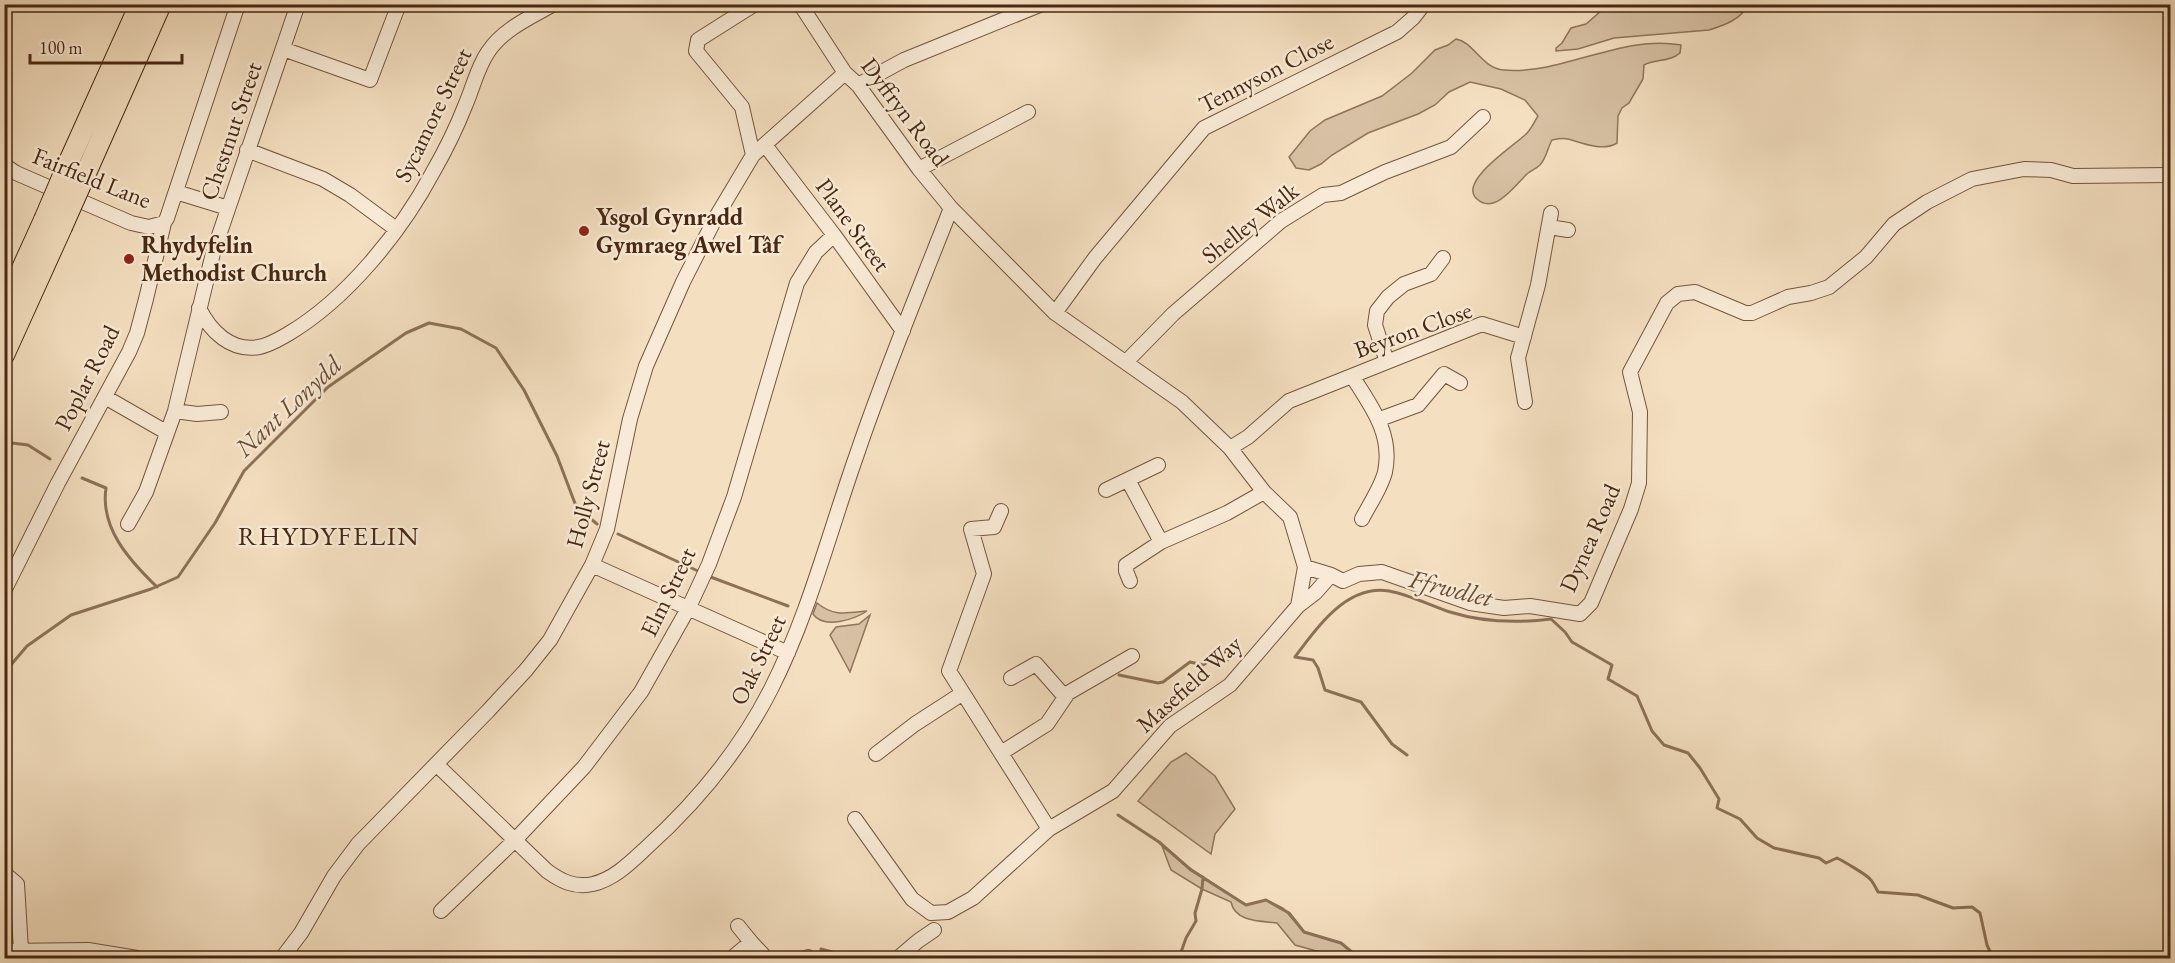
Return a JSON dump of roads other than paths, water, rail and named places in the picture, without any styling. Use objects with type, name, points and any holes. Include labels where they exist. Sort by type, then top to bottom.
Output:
[{"type":"highway","points":[[4,355],[53,223],[76,170],[140,4]]},
{"type":"highway","points":[[76,170],[161,4]]},
{"type":"highway","points":[[4,308],[53,223]]},
{"type":"street","name":"Poplar Road","points":[[4,591],[137,333],[164,223],[238,4]]},
{"type":"street","name":"Chestnut Street","points":[[128,524],[146,492],[175,411],[213,253],[298,4]]},
{"type":"street","points":[[283,49],[370,80],[399,4]]},
{"type":"street","name":"Sycamore Street","points":[[200,308],[213,331],[235,345],[247,348],[268,345],[305,323],[322,309],[359,274],[396,229],[422,191],[448,144],[487,53],[506,32],[532,10],[554,4]]},
{"type":"street","points":[[753,155],[742,107],[696,51],[698,40],[755,4]]},
{"type":"street","name":"Dyffryn Road","points":[[800,4],[845,73],[858,85],[951,208],[1055,313]]},
{"type":"street","points":[[858,85],[904,60],[1042,4]]},
{"type":"street","name":"Tennyson Close","points":[[1055,313],[1095,258],[1204,128],[1396,32],[1413,18],[1424,4]]},
{"type":"street","name":"Holly Street","points":[[282,958],[301,933],[334,876],[358,844],[526,670],[550,640],[592,565],[607,529],[630,419],[646,366],[683,282],[716,217],[753,155],[845,73]]},
{"type":"street","points":[[920,169],[1028,112]]},
{"type":"street","name":"Shelley Walk","points":[[1126,362],[1173,314],[1281,221],[1323,195],[1341,193],[1385,172],[1451,147],[1483,117]]},
{"type":"street","name":"Plane Street","points":[[765,145],[834,235],[903,332]]},
{"type":"street","points":[[247,150],[323,179],[350,195],[396,229]]},
{"type":"street","name":"Fairfield Lane","points":[[4,165],[16,173],[131,223],[149,227],[164,223]]},
{"type":"street","name":"Dynea Road","points":[[1305,567],[1343,581],[1359,574],[1382,572],[1470,603],[1504,608],[1530,606],[1580,614],[1591,603],[1639,483],[1640,412],[1630,372],[1667,303],[1678,294],[1695,292],[1745,313],[1752,313],[1788,297],[1829,287],[1866,257],[1894,224],[1927,202],[1972,179],[2024,169],[2051,170],[2073,176],[2170,176]]},
{"type":"street","points":[[176,192],[228,208]]},
{"type":"street","name":"Oak Street","points":[[436,764],[547,871],[561,881],[575,886],[593,884],[611,877],[674,823],[751,725],[788,653],[813,592],[832,526],[867,423],[951,208]]},
{"type":"street","points":[[1524,402],[1518,358],[1551,213]]},
{"type":"street","points":[[1549,227],[1568,231]]},
{"type":"street","name":"Elm Street","points":[[441,911],[515,840],[584,767],[642,692],[689,607],[709,564],[734,497],[797,283],[816,252],[834,235]]},
{"type":"street","points":[[1387,362],[1375,325],[1377,311],[1388,297],[1404,284],[1431,274],[1443,258]]},
{"type":"street","points":[[1055,313],[1182,402],[1230,448],[1264,492],[1290,517],[1305,567],[1298,606]]},
{"type":"street","name":"Beyron Close","points":[[1230,448],[1248,437],[1289,401],[1482,324],[1524,337]]},
{"type":"street","points":[[1380,419],[1418,405],[1443,374],[1460,383]]},
{"type":"street","points":[[1352,376],[1380,419],[1386,446],[1384,472],[1369,515]]},
{"type":"street","points":[[105,397],[166,432]]},
{"type":"street","points":[[175,411],[196,414],[220,412]]},
{"type":"street","points":[[1106,490],[1158,465]]},
{"type":"street","points":[[1128,480],[1161,542]]},
{"type":"street","points":[[1130,581],[1125,571],[1126,565],[1161,542],[1227,513],[1264,492]]},
{"type":"street","points":[[1001,511],[994,527],[971,529],[984,574],[949,671],[1049,829]]},
{"type":"street","points":[[592,565],[788,653]]},
{"type":"street","name":"Masefield Way","points":[[855,819],[912,900],[931,913],[948,912],[973,898],[1049,829],[1113,791],[1170,726],[1230,685],[1298,606],[1315,593],[1331,575]]},
{"type":"street","points":[[1001,753],[1047,724],[1068,693],[1132,656]]},
{"type":"street","points":[[1011,678],[1036,664],[1065,698]]},
{"type":"street","points":[[876,754],[915,724],[963,693]]},
{"type":"street","points":[[4,873],[17,884],[21,950]]},
{"type":"street","points":[[738,926],[766,958]]},
{"type":"street","points":[[898,958],[934,930]]},
{"type":"street","points":[[732,958],[751,942]]},
{"type":"street","points":[[4,951],[21,950],[137,958]]},
{"type":"waterway","name":"Nant Lonydd","points":[[4,673],[27,646],[71,615],[151,589],[178,577],[215,523],[244,471],[328,387],[406,333],[429,323],[461,329],[496,348],[524,390],[557,456],[576,506],[597,524]]},
{"type":"waterway","points":[[4,442],[28,445],[50,459]]},
{"type":"waterway","points":[[82,478],[106,488],[105,503],[112,530],[136,566],[157,587]]},
{"type":"waterway","name":"Nant Lonydd","points":[[618,534],[700,572]]},
{"type":"waterway","name":"Nant Lonydd","points":[[708,576],[788,606]]},
{"type":"waterway","name":"Ffrwdlet","points":[[1407,755],[1392,744],[1361,702],[1325,690],[1313,660],[1295,657],[1334,610],[1360,594],[1389,591],[1475,618],[1513,621],[1551,619],[1572,642],[1612,665],[1608,679],[1637,696],[1652,731],[1664,745],[1688,753],[1719,799],[1717,808],[1740,819],[1757,838],[1774,848],[1819,858],[1826,863],[1837,858],[1868,877],[1878,892],[1918,895],[1953,908],[1972,907],[1980,913],[1987,945],[1993,958]]},
{"type":"waterway","name":"Ffrwdlet","points":[[1119,675],[1158,683],[1163,682],[1190,662],[1203,665],[1212,659],[1228,660]]},
{"type":"waterway","points":[[1118,815],[1159,842],[1191,870],[1246,905],[1266,900],[1289,913],[1304,932],[1341,943],[1359,958]]},
{"type":"waterway","points":[[1179,958],[1186,938],[1196,921],[1195,913],[1203,877]]},
{"type":"waterway","points":[[821,949],[854,958]]},
{"type":"waterway","points":[[1375,958],[1383,958]]},
{"type":"place","name":"Ysgol Gynradd Gymraeg Awel Tâf","points":[[584,231]]},
{"type":"place","name":"Rhydyfelin Methodist Church","points":[[129,259]]},
{"type":"district","name":"RHYDYFELIN","points":[[329,536]]}]
